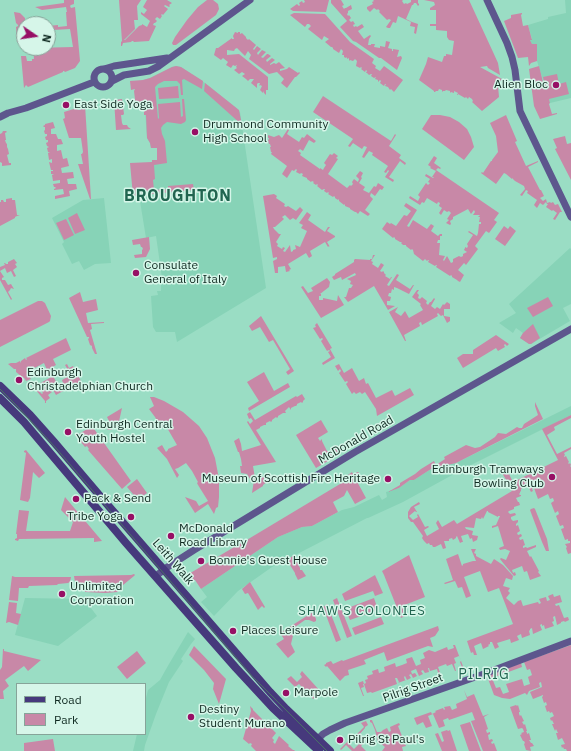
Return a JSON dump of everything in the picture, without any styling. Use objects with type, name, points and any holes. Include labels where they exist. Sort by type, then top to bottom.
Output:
[{"type":"main road","name":"Leith Walk","points":[[0,386],[30,415],[54,442],[316,745]]},
{"type":"main road","name":"Leith Walk","points":[[0,398],[24,422],[121,538],[244,677],[273,708],[316,745],[330,751]]},
{"type":"street","points":[[169,58],[100,69],[93,76],[94,82],[98,87],[104,88],[112,81],[124,75],[149,71],[159,66],[250,0]]},
{"type":"street","points":[[487,0],[512,57],[520,111],[571,217]]},
{"type":"street","points":[[104,69],[111,74],[112,81]]},
{"type":"street","points":[[0,117],[94,82]]},
{"type":"street","name":"McDonald Road","points":[[156,576],[216,536],[361,449],[571,329]]},
{"type":"street","name":"Pilrig Street","points":[[316,745],[323,734],[345,723],[571,641]]},
{"type":"shaded area","points":[[565,0],[571,0],[571,98],[550,103],[537,61],[537,44],[532,44],[530,40],[532,39],[528,25],[548,19],[548,17],[566,13]]},
{"type":"shaded area","points":[[176,66],[181,67],[205,83],[240,112],[266,288],[177,342],[175,332],[156,332],[153,327],[151,296],[158,295],[157,291],[161,291],[161,284],[163,282],[156,236],[146,238],[139,195],[149,194],[152,160],[157,160],[157,148],[151,148],[147,138],[143,80]]},
{"type":"shaded area","points":[[104,198],[111,263],[95,264],[84,270],[79,261],[72,264],[62,244],[64,242],[52,218],[83,200]]},
{"type":"shaded area","points":[[570,248],[571,304],[563,308],[570,321],[529,344],[520,338],[523,333],[516,328],[513,333],[499,323],[516,313],[509,304]]},
{"type":"shaded area","points":[[571,406],[571,415],[465,468],[403,502],[367,518],[272,567],[238,591],[214,616],[201,602],[207,597],[201,589],[278,537],[302,527],[312,526],[342,510],[354,507],[379,495],[382,500],[387,497],[386,492],[399,488],[410,480],[414,480],[431,469],[456,463]]},
{"type":"shaded area","points":[[25,598],[84,599],[97,616],[58,646],[15,635]]},
{"type":"shaded area","points":[[188,632],[195,639],[181,659],[183,661],[169,682],[156,714],[144,751],[133,751],[137,735],[146,735],[146,698],[148,690],[160,680]]},
{"type":"green space","points":[[64,0],[74,0],[74,4],[70,6],[71,8],[75,7],[80,61],[75,68],[65,72],[63,71],[28,87],[26,85],[24,88],[21,56],[26,56],[27,61],[32,61],[32,59],[34,59],[34,56],[56,56],[56,47],[73,47],[70,29],[56,30],[56,25],[58,25],[58,27],[67,26],[66,7],[42,10],[35,7],[64,3]]},
{"type":"green space","points":[[119,0],[141,0],[137,6],[138,20],[134,20],[135,29],[124,40],[142,24],[147,27],[150,21],[141,14],[141,12],[144,14],[147,10],[143,7],[147,0],[167,0],[172,3],[169,7],[164,6],[168,9],[163,15],[161,15],[162,16],[160,19],[157,17],[155,19],[157,21],[153,25],[156,26],[149,41],[132,41],[123,43],[121,46],[122,41]]},
{"type":"green space","points":[[207,0],[213,0],[218,4],[219,9],[216,15],[176,45],[173,45],[172,43],[175,37],[187,20],[198,7]]},
{"type":"green space","points":[[304,0],[329,0],[326,12],[293,11],[290,9],[297,4],[299,6],[299,3],[302,1],[303,3],[305,2]]},
{"type":"green space","points":[[331,0],[341,0],[344,5],[342,6],[344,9],[351,5],[352,9],[348,11],[347,14],[351,18],[349,20],[351,22],[353,21],[355,24],[353,25],[354,27],[362,24],[364,27],[358,31],[364,39],[370,35],[371,36],[368,45],[375,44],[374,47],[385,47],[386,41],[390,42],[388,48],[392,49],[392,51],[393,49],[399,50],[397,57],[401,56],[402,58],[397,70],[381,58],[353,41],[340,27],[347,21],[331,3]]},
{"type":"green space","points":[[373,0],[403,0],[402,1],[404,4],[407,4],[411,2],[411,0],[418,0],[419,5],[418,6],[414,3],[412,5],[406,19],[418,24],[416,34],[414,33],[415,27],[410,26],[411,22],[398,16],[396,23],[393,22],[390,28],[386,27],[391,20],[387,20],[378,9],[377,10],[374,8],[370,12],[367,9],[367,7],[373,4]]},
{"type":"green space","points":[[424,0],[469,0],[498,63],[500,75],[487,66],[480,67],[502,79],[497,85],[499,97],[482,111],[472,102],[472,99],[469,97],[468,99],[458,94],[457,95],[458,93],[454,91],[454,93],[450,93],[450,91],[446,90],[442,92],[442,90],[439,89],[438,91],[434,92],[419,80],[428,57],[442,62],[446,54],[452,55],[454,41],[449,40],[447,37],[447,31],[436,30],[436,26],[430,26],[430,24],[436,24],[436,10],[430,10],[430,8],[435,5],[434,2]]},
{"type":"green space","points":[[14,12],[20,13],[23,16],[16,16],[16,23]]},
{"type":"green space","points":[[294,13],[325,14],[350,42],[374,59],[372,63],[376,66],[375,68],[380,71],[384,66],[403,80],[394,92],[391,89],[390,90],[385,86],[386,84],[384,86],[380,83],[380,80],[378,82],[378,80],[375,79],[376,77],[374,78],[371,76],[372,74],[369,75],[366,73],[366,70],[365,72],[361,69],[361,67],[356,66],[357,61],[355,59],[353,61],[349,61],[349,58],[347,59],[347,57],[346,58],[342,55],[343,51],[341,49],[339,53],[333,49],[325,42],[329,39],[324,36],[322,40],[308,29],[311,26],[309,24],[305,27],[290,15]]},
{"type":"green space","points":[[522,13],[523,26],[528,25],[532,40],[530,40],[532,44],[537,44],[537,61],[531,63],[529,66],[528,57],[518,58],[504,21],[511,18],[511,15]]},
{"type":"green space","points":[[235,32],[240,32],[240,34],[242,33],[248,40],[249,39],[256,45],[253,49],[254,50],[257,46],[261,49],[257,53],[258,55],[262,50],[266,52],[261,57],[263,58],[267,54],[271,56],[266,60],[267,62],[272,58],[275,60],[270,65],[279,62],[285,68],[280,69],[280,71],[289,67],[300,73],[287,88],[281,83],[284,79],[277,72],[269,74],[249,59],[251,55],[248,51],[245,56],[237,48],[234,51],[227,50],[227,55],[239,54],[268,77],[268,90],[266,90],[266,95],[264,91],[263,93],[260,90],[262,86],[259,86],[260,83],[257,84],[257,88],[251,83],[254,79],[250,79],[248,81],[242,76],[245,74],[242,72],[239,74],[234,70],[237,68],[237,65],[233,65],[231,68],[226,65],[228,62],[223,58],[221,60],[214,55],[216,48],[232,38],[234,39],[233,36]]},
{"type":"green space","points":[[176,66],[181,67],[203,81],[202,89],[184,79],[182,80],[183,95],[181,95],[180,84],[177,81],[164,81],[155,87],[158,119],[158,104],[180,102],[181,117],[183,116],[182,99],[184,99],[186,120],[181,124],[167,122],[161,128],[165,141],[167,163],[154,165],[154,190],[168,189],[168,186],[193,184],[194,190],[133,196],[130,163],[152,162],[152,160],[157,160],[157,148],[151,148],[147,138],[146,115],[144,115],[144,108],[136,108],[135,89],[131,90],[130,81],[150,78]]},
{"type":"green space","points":[[539,66],[543,82],[543,77],[557,74],[559,84],[566,82],[569,94],[549,99],[552,114],[557,114],[540,119],[534,106],[529,69]]},
{"type":"green space","points":[[205,83],[239,110],[242,125],[204,91]]},
{"type":"green space","points":[[178,86],[179,98],[159,99],[158,88]]},
{"type":"green space","points":[[323,96],[391,141],[395,134],[396,135],[389,146],[401,155],[399,158],[406,163],[405,165],[400,161],[389,177],[394,180],[393,182],[385,177],[389,171],[388,170],[386,173],[384,172],[388,166],[372,155],[373,153],[369,151],[364,158],[362,157],[367,147],[364,146],[362,149],[353,143],[350,147],[348,146],[353,139],[313,112]]},
{"type":"green space","points":[[122,99],[124,114],[121,115],[122,123],[131,129],[116,130],[114,100]]},
{"type":"green space","points":[[83,105],[85,105],[91,199],[78,164],[83,164],[81,154],[83,152],[81,138],[69,138],[63,119],[65,118],[64,112],[77,108],[78,110],[83,109]]},
{"type":"green space","points":[[431,115],[450,117],[467,129],[474,147],[464,160],[422,129]]},
{"type":"green space","points":[[506,115],[517,141],[515,142],[526,166],[538,161],[528,167],[544,196],[540,198],[543,201],[546,199],[547,203],[553,202],[555,205],[558,204],[562,212],[560,212],[555,220],[553,219],[557,213],[546,207],[548,204],[547,204],[546,202],[543,205],[540,203],[537,208],[534,205],[537,200],[527,193],[528,191],[526,190],[522,196],[520,195],[525,189],[524,186],[506,174],[504,173],[496,184],[481,173],[483,173],[498,152],[496,136],[490,123]]},
{"type":"green space","points":[[53,122],[55,128],[51,129],[51,134],[56,134],[58,139],[61,139],[63,144],[57,145],[57,151],[61,150],[63,159],[67,158],[69,166],[61,168],[62,173],[73,172],[74,178],[67,179],[68,184],[76,184],[77,189],[69,191],[70,196],[55,199],[55,196],[64,194],[63,189],[54,190],[56,188],[53,184],[60,183],[60,180],[53,181],[52,175],[54,174],[51,174],[51,171],[53,170],[51,170],[49,162],[52,163],[52,159],[49,160],[48,153],[50,152],[48,152],[47,148],[49,147],[46,143],[48,140],[46,140],[45,137],[47,134],[45,134],[45,127],[43,126]]},
{"type":"green space","points":[[288,129],[287,134],[299,142],[302,137],[304,138],[307,134],[316,141],[314,143],[309,140],[303,151],[300,149],[298,151],[301,153],[300,155],[320,169],[323,170],[326,165],[324,163],[330,154],[332,155],[334,153],[338,156],[336,158],[338,159],[328,174],[347,188],[353,184],[352,182],[354,179],[358,182],[359,179],[356,176],[360,171],[363,173],[359,183],[365,187],[363,190],[369,193],[378,183],[384,187],[382,190],[380,189],[375,196],[371,193],[370,196],[373,199],[365,210],[370,214],[368,216],[360,211],[358,214],[345,206],[345,204],[344,205],[334,196],[333,197],[328,194],[328,192],[327,193],[324,191],[325,189],[322,190],[317,186],[317,184],[316,185],[313,183],[314,182],[311,182],[302,176],[303,174],[296,172],[296,169],[294,171],[292,170],[287,178],[282,174],[287,166],[271,154],[272,152],[268,135],[274,137],[279,135],[282,138]]},
{"type":"green space","points":[[3,131],[7,132],[5,133],[5,140],[9,154],[7,155],[11,165],[2,166],[2,163],[0,162],[0,134]]},
{"type":"green space","points":[[565,136],[567,144],[571,143],[571,180],[555,149],[557,148],[553,139]]},
{"type":"green space","points":[[434,156],[437,158],[434,163],[441,168],[436,170],[499,213],[494,220],[497,222],[489,233],[486,231],[475,246],[478,249],[466,265],[464,263],[458,270],[464,275],[460,282],[436,267],[437,265],[435,266],[428,262],[429,260],[427,261],[425,259],[423,261],[414,254],[412,249],[411,250],[406,245],[403,245],[401,243],[402,242],[394,237],[393,238],[382,229],[387,222],[396,226],[404,215],[407,216],[411,211],[404,206],[406,203],[417,210],[407,226],[409,227],[413,220],[427,229],[431,224],[434,226],[431,231],[438,236],[442,234],[437,243],[440,243],[439,255],[445,256],[444,261],[447,256],[451,263],[453,262],[453,259],[463,256],[463,254],[467,252],[464,250],[465,247],[467,248],[467,244],[473,235],[468,232],[469,231],[477,236],[479,224],[481,224],[481,222],[479,222],[480,217],[478,217],[480,215],[473,215],[475,212],[474,210],[471,214],[468,209],[453,217],[450,221],[450,225],[446,223],[449,220],[447,219],[451,213],[444,210],[441,215],[439,213],[442,208],[439,206],[440,203],[438,202],[437,204],[427,198],[424,203],[422,202],[420,205],[409,198],[410,196],[418,201],[420,197],[418,195],[426,183],[428,185],[430,183],[428,182],[430,179],[425,176],[426,174],[433,178],[434,177],[432,177],[436,171],[428,165]]},
{"type":"green space","points":[[274,194],[277,196],[276,198],[285,204],[284,206],[288,206],[296,211],[300,207],[303,210],[296,220],[293,218],[290,220],[285,215],[282,217],[284,219],[273,227],[279,234],[281,234],[276,242],[278,244],[277,246],[282,249],[283,247],[285,248],[283,251],[285,252],[290,245],[291,252],[296,249],[295,245],[300,247],[307,231],[301,228],[303,225],[299,223],[307,212],[311,215],[308,220],[325,232],[328,227],[330,227],[327,231],[335,236],[327,242],[330,247],[328,247],[325,242],[310,251],[312,256],[309,258],[306,253],[288,264],[291,269],[289,270],[290,271],[286,272],[285,266],[278,267],[278,273],[275,273],[273,261],[277,259],[277,257],[273,258],[263,196]]},
{"type":"green space","points":[[12,198],[12,200],[15,200],[17,215],[20,216],[15,217],[0,226],[0,202],[3,200],[6,202],[6,199]]},
{"type":"green space","points":[[77,213],[85,230],[75,234],[68,218]]},
{"type":"green space","points":[[66,219],[74,235],[64,240],[56,223]]},
{"type":"green space","points":[[504,226],[508,229],[510,226],[516,231],[505,246],[495,239]]},
{"type":"green space","points":[[149,237],[150,249],[146,257],[135,258],[134,255],[142,254],[143,249],[140,244],[133,245],[132,240]]},
{"type":"green space","points":[[373,255],[375,255],[371,261],[373,262],[372,264],[378,268],[381,263],[384,265],[380,271],[383,271],[386,275],[385,276],[390,279],[392,277],[387,285],[389,286],[397,274],[399,275],[396,280],[410,289],[414,285],[409,294],[394,287],[394,290],[392,289],[391,293],[389,293],[388,296],[391,297],[390,301],[387,301],[387,305],[395,306],[388,310],[374,286],[348,302],[344,297],[346,297],[349,288],[353,285],[350,284],[351,281],[347,279],[356,275],[355,273],[342,280],[341,277],[334,280],[332,277],[354,262],[355,259],[370,260],[372,259]]},
{"type":"green space","points":[[14,259],[17,263],[15,264],[17,267],[13,270],[16,276],[14,277],[11,271],[7,273],[5,268],[0,271],[0,267],[5,265],[4,263],[8,264],[8,262]]},
{"type":"green space","points":[[0,271],[4,277],[2,280],[5,280],[8,285],[11,284],[14,289],[11,288],[8,292],[12,299],[11,300],[0,280]]},
{"type":"green space","points":[[327,278],[330,282],[329,287],[320,294],[321,296],[319,296],[319,300],[323,300],[323,298],[337,301],[338,295],[344,305],[321,318],[301,287],[303,286],[308,293],[313,291],[311,288]]},
{"type":"green space","points":[[417,290],[419,290],[417,293],[419,295],[418,298],[420,299],[422,297],[427,301],[426,303],[428,305],[434,298],[435,299],[431,306],[435,309],[437,307],[440,309],[443,304],[444,305],[447,302],[450,304],[450,309],[444,309],[444,316],[450,317],[450,321],[447,323],[443,315],[441,316],[438,313],[438,316],[422,325],[421,322],[419,323],[420,326],[404,335],[405,341],[389,312],[398,307],[395,312],[401,316],[405,311],[409,318],[423,310],[420,305],[421,304],[412,297]]},
{"type":"green space","points":[[80,292],[83,302],[96,299],[98,310],[86,313],[88,323],[104,322],[91,324],[92,329],[90,330],[97,354],[95,354],[92,346],[90,345],[88,339],[89,337],[87,337],[69,298]]},
{"type":"green space","points":[[548,297],[553,306],[533,317],[527,308]]},
{"type":"green space","points":[[38,301],[45,303],[51,316],[50,321],[0,347],[0,320]]},
{"type":"green space","points":[[261,316],[294,371],[288,375],[286,372],[290,369],[273,340],[269,342],[260,327],[252,331],[249,326]]},
{"type":"green space","points":[[317,323],[332,348],[330,349],[335,358],[323,365],[322,363],[331,357],[328,352],[330,351],[327,351],[321,341],[323,339],[320,339],[313,328],[316,327],[315,325]]},
{"type":"green space","points":[[533,324],[540,338],[529,344],[520,338],[523,333]]},
{"type":"green space","points":[[496,335],[509,344],[507,346],[505,344],[505,347],[498,351],[496,348],[463,368],[457,358],[463,354],[473,354],[473,350]]},
{"type":"green space","points":[[66,338],[71,350],[53,359],[56,365],[47,370],[44,363],[27,372],[31,379],[26,381],[16,372],[16,369],[8,364],[20,361],[21,363],[21,361],[25,358],[26,360],[26,358]]},
{"type":"green space","points":[[67,364],[69,368],[73,366],[81,381],[56,395],[52,388],[52,392],[48,395],[50,398],[45,403],[30,383],[42,394],[43,393],[37,385],[53,376],[58,385],[63,383],[62,380],[71,375],[65,365]]},
{"type":"green space","points":[[339,364],[344,373],[352,368],[359,381],[364,378],[366,384],[368,383],[376,398],[392,390],[395,396],[410,388],[414,395],[377,416],[376,409],[365,392],[362,394],[360,392],[356,394],[354,392],[352,394],[346,384],[348,382],[345,382],[339,373],[341,371],[340,369],[338,371],[335,366]]},
{"type":"green space","points":[[264,372],[274,391],[288,383],[290,387],[249,411],[248,408],[259,401],[247,382]]},
{"type":"green space","points":[[302,394],[305,399],[302,403],[297,404],[291,408],[291,410],[289,407],[285,411],[286,413],[283,413],[271,422],[266,423],[266,425],[256,430],[276,462],[253,466],[255,478],[267,476],[268,480],[263,486],[252,493],[254,480],[250,479],[247,474],[241,473],[241,459],[234,441],[239,438],[242,451],[261,445],[247,422],[248,421],[250,424],[253,421],[251,418],[249,419],[247,414],[250,412],[255,420]]},
{"type":"green space","points":[[150,397],[164,401],[183,412],[199,426],[207,438],[215,458],[219,479],[218,507],[216,508],[214,514],[208,504],[195,513],[185,497],[196,501],[199,506],[208,501],[198,485],[192,471],[186,463],[175,469],[179,475],[177,478],[167,459],[157,448],[162,445],[166,452],[168,449],[177,445],[166,426],[161,428],[149,409],[154,406]]},
{"type":"green space","points":[[535,402],[543,419],[456,463],[431,469],[414,480],[410,480],[399,488],[388,492],[434,461],[436,465],[445,459],[444,457],[466,445],[475,448],[480,447],[495,437],[498,433],[506,434],[517,427],[522,428],[524,424],[538,415]]},
{"type":"green space","points":[[122,408],[118,426],[108,430],[104,424],[109,421],[107,417]]},
{"type":"green space","points":[[571,415],[571,418],[554,427],[555,430],[547,435],[557,454],[571,447],[571,449],[564,453],[564,457],[566,456],[569,462],[568,463],[571,465],[571,553],[568,554],[565,544],[570,543],[570,541],[568,541],[568,539],[565,540],[561,529],[564,528],[563,525],[560,526],[556,516],[559,514],[558,511],[555,513],[551,503],[554,501],[553,498],[550,499],[548,494],[538,499],[534,488],[531,492],[527,484],[521,489],[519,494],[521,496],[516,498],[520,505],[514,507],[514,509],[508,512],[510,514],[515,513],[516,515],[511,517],[511,519],[513,521],[518,520],[516,526],[518,525],[520,531],[517,533],[518,535],[521,534],[522,536],[519,538],[520,540],[523,539],[525,545],[523,548],[536,545],[536,547],[527,551],[541,576],[530,580],[527,571],[524,572],[522,566],[512,570],[516,575],[514,576],[504,564],[500,559],[506,560],[510,551],[505,549],[500,550],[499,548],[504,546],[498,526],[492,528],[492,526],[496,525],[500,516],[498,517],[488,511],[483,519],[482,517],[481,519],[476,518],[474,528],[465,527],[466,529],[473,531],[472,535],[478,536],[477,540],[473,542],[472,538],[470,539],[468,534],[461,536],[463,542],[460,543],[457,536],[453,540],[452,538],[449,539],[449,541],[444,541],[446,548],[443,549],[441,544],[433,547],[424,541],[422,538],[423,536],[413,522],[411,522],[408,518],[408,512],[411,507],[419,502],[420,504],[414,507],[417,512],[415,511],[409,516],[413,520],[418,517],[418,514],[425,527],[429,527],[424,530],[427,536],[439,529],[436,523],[438,520],[442,527],[454,520],[457,524],[512,491],[501,471],[506,468],[513,482],[558,460],[542,429]]},
{"type":"green space","points":[[321,420],[328,432],[318,438],[320,441],[322,439],[327,451],[336,448],[340,454],[316,468],[296,435]]},
{"type":"green space","points":[[92,426],[131,481],[122,489],[88,450],[89,449],[87,446],[85,447],[76,436]]},
{"type":"green space","points":[[26,450],[45,473],[39,478],[33,472],[30,498],[28,502],[20,500],[26,453],[24,451]]},
{"type":"green space","points":[[352,472],[353,474],[359,473],[354,476],[366,498],[355,504],[347,490],[344,496],[333,502],[338,512],[312,526],[302,527],[278,537],[201,589],[195,580],[187,574],[241,543],[242,544],[350,478],[348,475]]},
{"type":"green space","points":[[137,479],[147,493],[143,496],[141,494],[137,497],[139,500],[127,487]]},
{"type":"green space","points":[[65,497],[102,541],[94,542],[94,538],[15,540],[17,538],[16,534],[19,510],[29,511],[26,531],[70,531],[73,522],[61,510]]},
{"type":"green space","points":[[534,508],[547,539],[549,551],[546,551],[530,510]]},
{"type":"green space","points":[[471,549],[476,549],[474,553],[476,556],[491,564],[494,559],[503,565],[513,576],[512,580],[506,578],[503,586],[510,588],[508,591],[510,593],[506,598],[514,605],[521,600],[523,606],[538,602],[539,604],[541,603],[539,599],[546,597],[547,601],[550,600],[548,596],[553,594],[554,597],[560,595],[562,602],[555,604],[556,606],[559,605],[564,618],[568,617],[569,620],[561,622],[557,625],[555,616],[553,617],[554,621],[552,622],[554,626],[545,629],[544,625],[542,626],[542,624],[540,625],[542,630],[533,634],[532,628],[529,631],[530,635],[522,638],[521,634],[517,636],[519,640],[511,643],[510,639],[497,643],[499,647],[495,649],[492,642],[490,642],[488,645],[489,646],[483,649],[481,643],[474,646],[477,655],[474,655],[473,652],[471,653],[467,641],[513,624],[499,588],[488,592],[480,571],[464,577],[471,596],[466,598],[462,587],[458,588],[455,581],[444,583],[453,580],[446,559],[458,554],[462,566],[463,564],[476,561]]},
{"type":"green space","points":[[294,555],[300,570],[302,570],[306,576],[298,580],[287,560]]},
{"type":"green space","points":[[409,555],[425,597],[402,606],[405,616],[401,618],[382,571]]},
{"type":"green space","points":[[134,574],[134,576],[117,590],[118,592],[105,593],[85,592],[86,583],[75,582],[74,576],[131,575]]},
{"type":"green space","points":[[375,575],[383,593],[375,596],[373,591],[345,601],[342,594]]},
{"type":"green space","points":[[12,576],[71,577],[70,582],[68,583],[19,588],[18,601],[9,600]]},
{"type":"green space","points":[[250,582],[265,607],[264,608],[262,606],[258,610],[248,593],[245,594],[242,589]]},
{"type":"green space","points":[[337,598],[352,636],[347,638],[333,600]]},
{"type":"green space","points":[[374,598],[378,610],[350,620],[345,609]]},
{"type":"green space","points":[[9,602],[17,603],[16,613],[21,614],[18,625],[9,622],[6,623]]},
{"type":"green space","points":[[327,604],[341,640],[336,642],[323,607]]},
{"type":"green space","points":[[313,612],[316,621],[305,620],[295,627],[291,644],[295,652],[288,658],[276,644],[284,639],[280,633]]},
{"type":"green space","points":[[381,617],[384,624],[355,635],[352,628]]},
{"type":"green space","points":[[438,626],[439,630],[435,636],[430,638],[433,647],[428,646],[387,661],[384,652],[364,660],[366,664],[348,670],[349,675],[345,676],[340,681],[327,666],[326,667],[324,665],[331,661],[333,664],[342,660],[343,661]]},
{"type":"green space","points":[[453,645],[455,645],[461,661],[459,656],[454,658],[456,663],[454,664],[456,671],[452,664],[447,666],[446,664],[438,667],[442,678],[440,679],[437,669],[430,671],[428,668],[429,672],[425,673],[423,670],[421,671],[423,674],[419,676],[416,669],[411,671],[412,674],[415,673],[417,676],[413,678],[411,674],[409,675],[411,678],[407,680],[405,676],[404,677],[406,680],[398,683],[397,678],[395,678],[397,684],[372,693],[367,693],[364,684],[366,683],[365,680],[368,679],[367,676],[373,674],[372,671],[378,669],[379,673],[385,671],[384,667],[395,663],[396,667],[402,665],[407,663],[406,659],[412,657],[416,666],[421,664],[420,660],[425,658],[423,653],[429,650],[435,652],[447,647],[448,650],[454,648]]},
{"type":"green space","points":[[571,645],[571,751],[567,751],[563,747],[562,748],[561,745],[565,744],[562,738],[558,740],[556,733],[558,733],[556,729],[555,731],[552,724],[554,724],[550,718],[554,716],[552,712],[547,712],[545,706],[547,705],[546,702],[544,703],[542,697],[543,695],[533,699],[530,692],[542,687],[541,682],[539,683],[540,687],[529,691],[527,695],[525,693],[510,699],[494,695],[487,676],[521,663],[522,667],[492,678],[496,688],[500,687],[503,694],[509,692],[506,684],[522,679],[524,686],[530,684],[528,677],[532,675],[530,669],[527,670],[524,662]]},
{"type":"green space","points":[[194,646],[226,679],[219,704],[213,689],[214,683],[189,655]]},
{"type":"green space","points":[[3,649],[4,651],[41,660],[28,671],[24,666],[5,680],[9,686],[3,691],[4,699],[0,699],[0,670],[2,667]]},
{"type":"green space","points":[[137,651],[146,663],[127,679],[117,667]]},
{"type":"green space","points":[[461,661],[464,669],[463,670],[460,662]]},
{"type":"green space","points":[[302,671],[321,692],[313,699],[299,684],[295,687],[287,679],[291,676],[297,682],[302,677],[300,674]]},
{"type":"green space","points":[[363,681],[364,687],[361,688],[363,696],[358,683]]},
{"type":"green space","points":[[464,690],[467,697],[474,694],[483,716],[489,714],[484,717],[488,729],[486,730],[487,733],[490,732],[488,735],[489,740],[492,739],[493,741],[491,742],[492,744],[494,743],[497,751],[483,751],[471,721],[475,720],[472,712],[449,720],[448,718],[443,720],[445,726],[439,728],[433,714],[428,716],[432,726],[426,728],[423,722],[417,725],[414,718],[431,712],[432,714],[443,708],[444,710],[444,707],[450,706],[452,710],[457,708],[456,704],[467,699]]},
{"type":"green space","points":[[518,705],[520,712],[519,714],[524,721],[522,722],[524,725],[525,724],[527,734],[529,733],[531,740],[529,740],[534,746],[530,747],[531,751],[526,750],[525,743],[520,735],[524,732],[523,729],[518,729],[510,707]]},
{"type":"green space","points":[[250,706],[276,733],[272,738],[275,744],[279,736],[295,751],[256,751],[251,746],[252,744],[249,744],[243,739],[251,711]]},
{"type":"green space","points":[[370,720],[372,720],[377,732],[381,732],[387,728],[389,732],[391,731],[390,727],[399,723],[400,725],[398,726],[406,746],[402,747],[403,751],[382,751],[385,747],[378,742],[375,730]]},
{"type":"green space","points":[[366,721],[368,725],[359,735],[365,742],[361,746],[366,751],[352,751],[346,745],[341,750],[340,749],[350,739],[348,743],[354,749],[359,744],[353,738],[364,727],[361,723]]},
{"type":"green space","points":[[470,722],[481,751],[469,751],[460,725]]},
{"type":"green space","points":[[450,730],[457,751],[442,751],[435,734],[438,733],[442,742],[444,741],[441,732]]},
{"type":"green space","points":[[53,739],[55,751],[24,751],[24,743]]},
{"type":"tram line","points":[[0,389],[55,447],[252,676],[327,751]]},
{"type":"place","name":"Alien Bloc","points":[[556,85]]},
{"type":"place","name":"East Side Yoga","points":[[66,105]]},
{"type":"place","name":"Drummond Community High School","points":[[195,132]]},
{"type":"place","name":"Consulate General of Italy","points":[[136,273]]},
{"type":"place","name":"Edinburgh Christadelphian Church","points":[[19,380]]},
{"type":"place","name":"Edinburgh Central Youth Hostel","points":[[68,432]]},
{"type":"place","name":"Edinburgh Tramways Bowling Club","points":[[552,477]]},
{"type":"place","name":"Museum of Scottish Fire Heritage","points":[[388,479]]},
{"type":"place","name":"Pack & Send","points":[[76,499]]},
{"type":"place","name":"Tribe Yoga","points":[[131,517]]},
{"type":"place","name":"McDonald Road Library","points":[[171,536]]},
{"type":"place","name":"Bonnie's Guest House","points":[[201,561]]},
{"type":"place","name":"Unlimited Corporation","points":[[62,594]]},
{"type":"place","name":"Places Leisure","points":[[233,631]]},
{"type":"place","name":"Marpole","points":[[286,693]]},
{"type":"place","name":"Destiny Student Murano","points":[[191,717]]},
{"type":"place","name":"Pilrig St Paul's","points":[[340,740]]},
{"type":"district","name":"BROUGHTON","points":[[178,196]]},
{"type":"district","name":"SHAW'S COLONIES","points":[[362,611]]},
{"type":"district","name":"PILRIG","points":[[484,675]]}]
